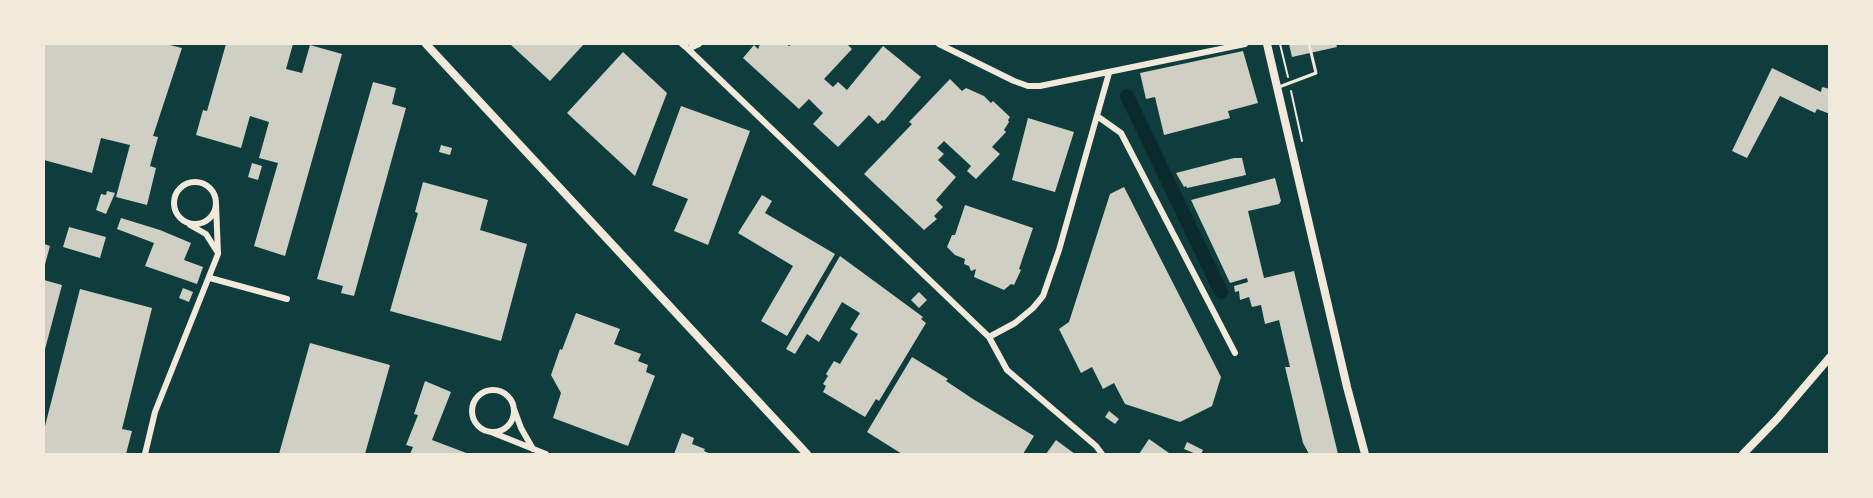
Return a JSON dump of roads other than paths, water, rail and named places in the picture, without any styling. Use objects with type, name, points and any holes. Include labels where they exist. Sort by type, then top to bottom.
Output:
[{"type":"main road","points":[[426,44],[807,454]]},
{"type":"street","points":[[682,44],[989,337],[1007,370],[1096,446],[1102,454]]},
{"type":"street","points":[[688,49],[699,44]]},
{"type":"street","points":[[939,44],[1028,86],[1040,86],[1109,73],[1245,44]]},
{"type":"street","points":[[1267,44],[1347,387],[1365,454]]},
{"type":"street","points":[[989,337],[1015,323],[1043,296],[1059,250],[1109,73]]},
{"type":"street","points":[[1097,116],[1121,133],[1235,353]]},
{"type":"street","points":[[145,454],[155,412],[218,254],[215,198],[207,186],[193,182],[186,184],[174,199],[176,212],[185,222],[206,234],[218,254]]},
{"type":"street","points":[[185,222],[191,224],[204,222],[214,212],[216,204]]},
{"type":"street","points":[[210,278],[287,299]]},
{"type":"street","points":[[1743,454],[1777,419],[1830,357]]},
{"type":"street","points":[[534,449],[521,428],[510,399],[498,391],[491,390],[479,395],[472,407],[472,413],[474,420],[483,429],[546,454]]},
{"type":"street","points":[[483,429],[496,431],[508,425],[512,419],[513,405]]},
{"type":"lane","points":[[1277,87],[1316,73],[1309,44]]},
{"type":"waterway","points":[[1127,96],[1221,292]]}]
